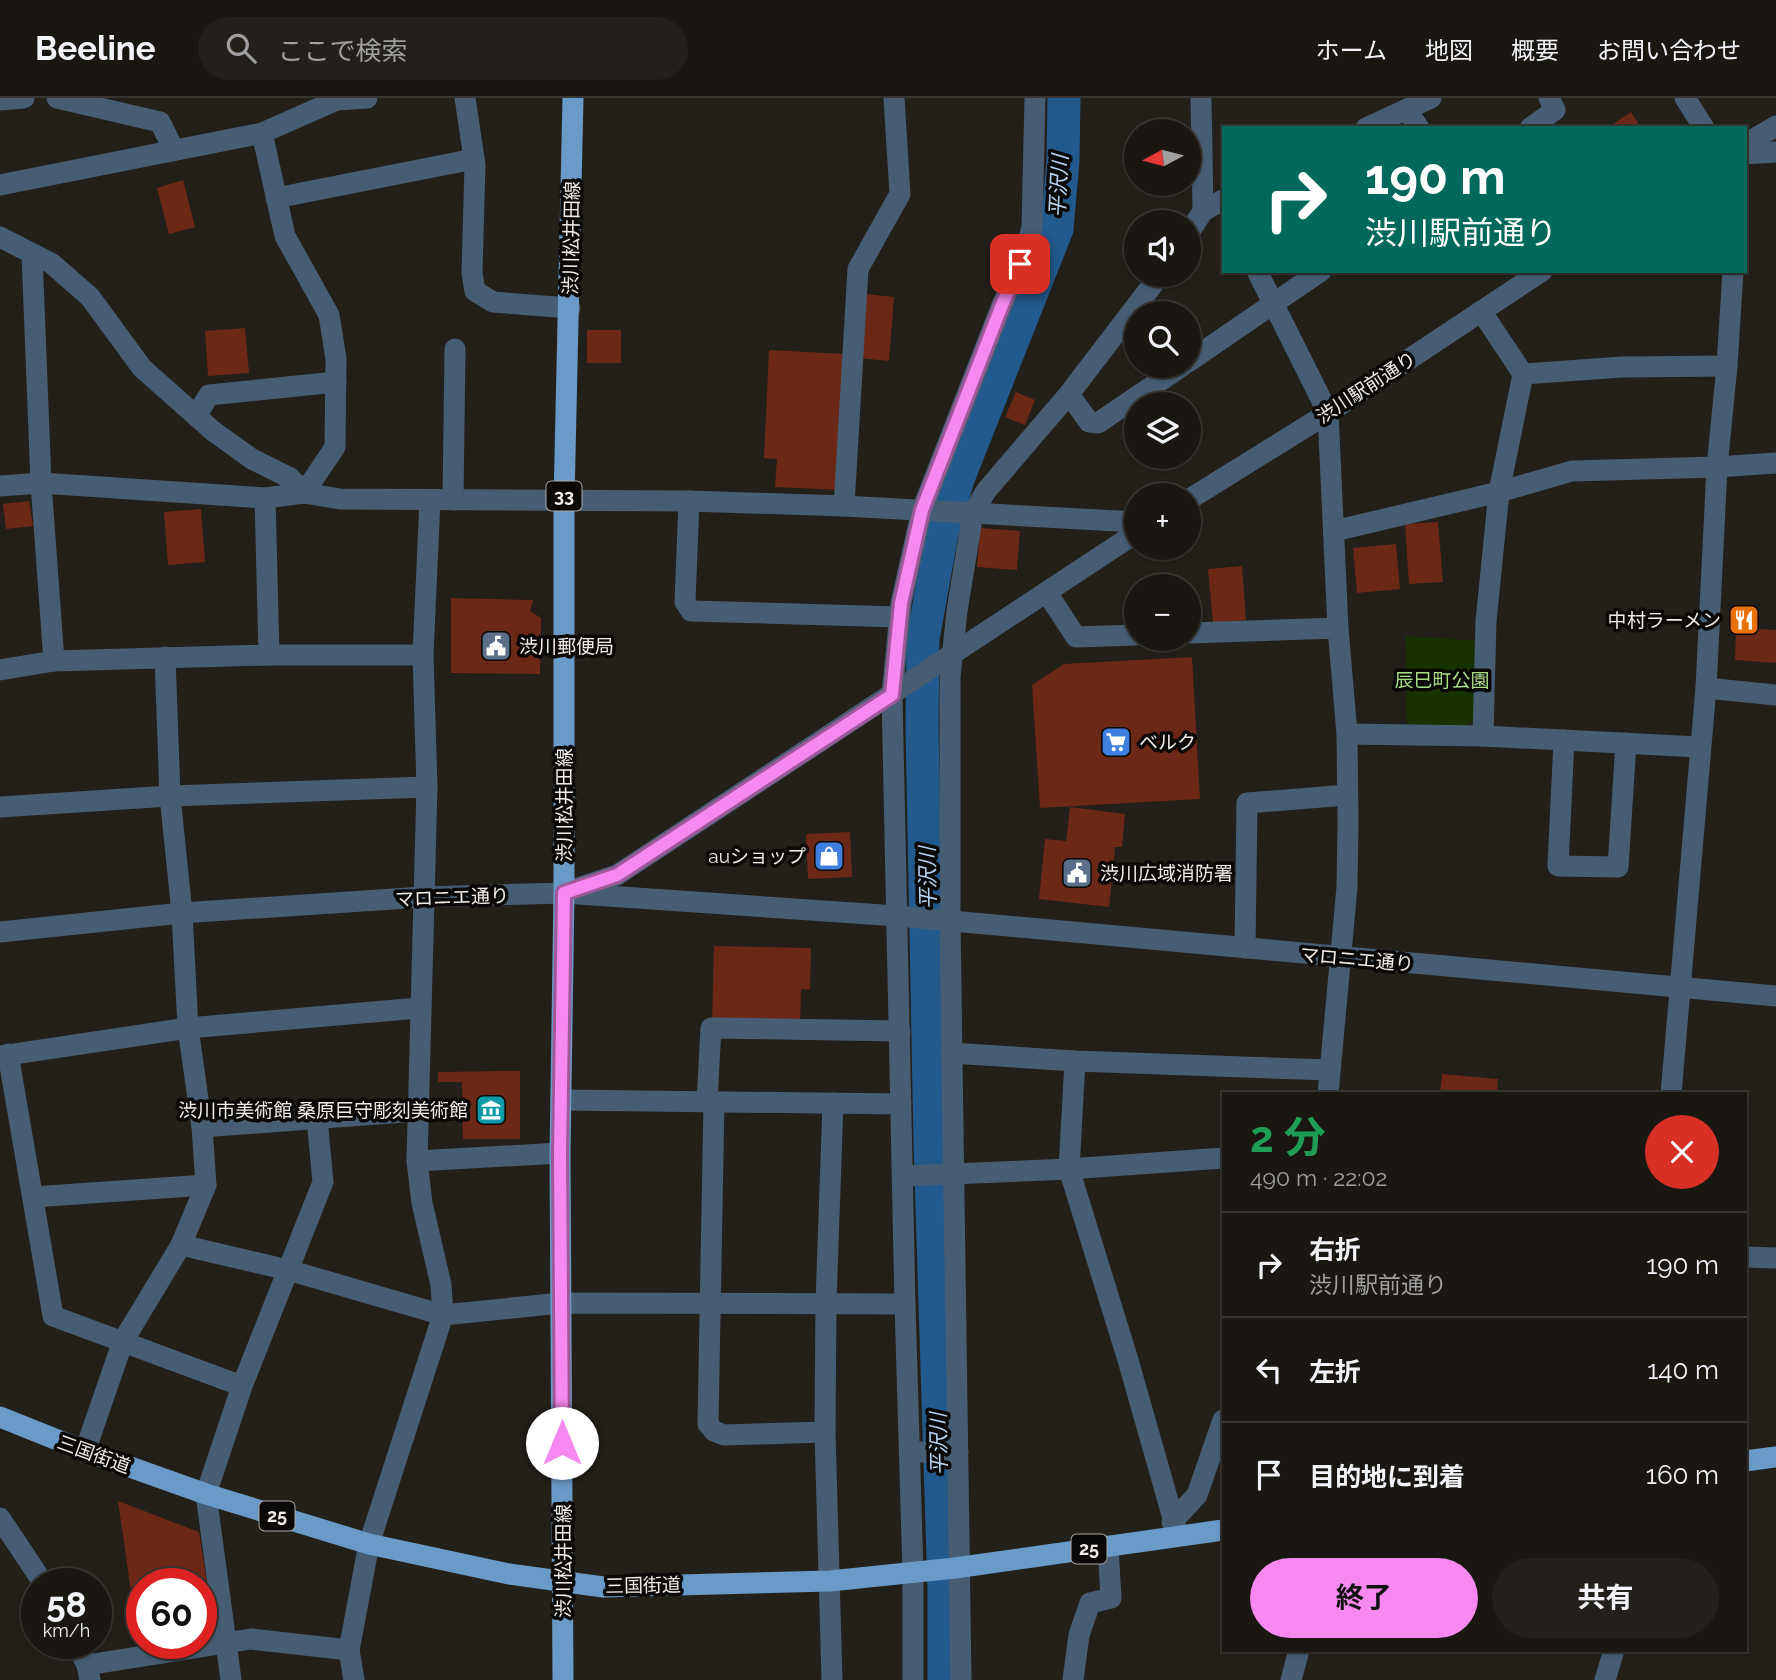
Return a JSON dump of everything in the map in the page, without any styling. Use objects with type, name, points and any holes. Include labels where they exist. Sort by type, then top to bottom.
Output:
[{"type":"main road","name":"渋川松井田線","points":[[562,1680],[560,1153],[564,893],[564,501],[573,98]]},
{"type":"main road","name":"三国街道","points":[[0,1417],[206,1494],[369,1544],[509,1574],[603,1587],[830,1581],[957,1568],[1108,1546],[1175,1529],[1222,1530]]},
{"type":"main road","points":[[1747,1461],[1776,1457]]},
{"type":"street","points":[[0,100],[24,98]]},
{"type":"street","points":[[57,98],[160,122],[174,150]]},
{"type":"street","points":[[0,185],[262,133],[331,101],[367,98]]},
{"type":"street","points":[[465,98],[474,159],[472,274],[475,291],[493,302],[570,308]]},
{"type":"street","points":[[844,506],[858,269],[900,194],[894,98]]},
{"type":"street","points":[[913,1680],[920,1572],[910,1452],[905,1304],[909,1177],[901,1104],[901,917],[896,692],[898,617],[925,510],[1002,305],[1025,254],[1032,227],[1035,98]]},
{"type":"street","points":[[1201,98],[1218,204],[1201,221]]},
{"type":"street","points":[[1376,126],[1413,119],[1431,98]]},
{"type":"street","points":[[1533,126],[1555,110],[1549,98]]},
{"type":"street","points":[[1685,98],[1703,126]]},
{"type":"street","points":[[1747,143],[1776,126]]},
{"type":"street","points":[[262,133],[285,236],[329,315],[336,359],[335,447],[304,493]]},
{"type":"street","points":[[1747,154],[1776,152]]},
{"type":"street","points":[[276,198],[474,159]]},
{"type":"street","points":[[0,237],[51,263],[90,297],[142,368],[195,416],[252,459],[290,478],[304,493]]},
{"type":"street","points":[[32,254],[41,483],[54,661]]},
{"type":"street","points":[[1258,273],[1328,413],[1338,628],[1347,734],[1347,887],[1328,1092]]},
{"type":"street","points":[[1201,353],[1318,273]]},
{"type":"street","name":"渋川駅前通り","points":[[1201,492],[1328,413],[1481,311],[1516,278],[1535,273]]},
{"type":"street","points":[[1671,1092],[1706,688],[1717,467],[1733,273]]},
{"type":"street","points":[[961,1680],[950,1174],[951,1053],[944,921],[950,677],[946,659],[970,513],[1069,394],[1151,287]]},
{"type":"street","points":[[1481,311],[1523,374],[1499,492],[1486,621],[1483,736]]},
{"type":"street","points":[[453,500],[455,349]]},
{"type":"street","points":[[1523,374],[1622,367],[1727,366]]},
{"type":"street","points":[[1069,394],[1089,422],[1098,423],[1164,378]]},
{"type":"street","points":[[195,416],[209,396],[336,383]]},
{"type":"street","points":[[1334,531],[1499,492],[1572,471],[1776,463]]},
{"type":"street","points":[[0,486],[41,483],[265,498],[304,493],[340,499],[689,501],[844,506],[1124,521]]},
{"type":"street","points":[[265,498],[269,655]]},
{"type":"street","points":[[354,1680],[349,1650],[369,1544],[443,1315],[441,1285],[422,1203],[417,1161],[426,787],[423,655],[430,500]]},
{"type":"street","points":[[689,501],[685,602],[691,611],[898,617]]},
{"type":"street","points":[[564,893],[617,875],[1124,541]]},
{"type":"street","points":[[1047,593],[1076,637],[1124,635]]},
{"type":"street","points":[[1201,633],[1338,628]]},
{"type":"street","points":[[0,670],[54,661],[165,657],[423,655]]},
{"type":"street","points":[[85,1451],[123,1340],[181,1245],[206,1185],[202,1128],[188,1028],[182,912],[170,796],[165,657]]},
{"type":"street","points":[[1706,688],[1776,695]]},
{"type":"street","points":[[1347,734],[1483,736],[1699,747]]},
{"type":"street","points":[[1564,740],[1558,866],[1618,867],[1626,743]]},
{"type":"street","points":[[0,807],[170,796],[426,787]]},
{"type":"street","points":[[1245,948],[1247,803],[1347,795]]},
{"type":"street","name":"マロニエ通り","points":[[0,932],[182,912],[423,897],[564,893],[901,917],[1776,996]]},
{"type":"street","points":[[242,1386],[53,1316],[33,1197],[4,1055],[188,1028],[419,1008]]},
{"type":"street","points":[[825,1432],[724,1435],[714,1431],[708,1424],[711,1028],[900,1031]]},
{"type":"street","points":[[951,1053],[1075,1061],[1330,1070]]},
{"type":"street","points":[[1075,1061],[1069,1170],[1128,1360],[1175,1529]]},
{"type":"street","points":[[562,1100],[901,1104]]},
{"type":"street","points":[[832,1680],[825,1432],[826,1302],[833,1103]]},
{"type":"street","points":[[202,1128],[417,1111]]},
{"type":"street","points":[[231,1680],[206,1494],[242,1386],[323,1182],[317,1119]]},
{"type":"street","points":[[417,1161],[560,1153]]},
{"type":"street","points":[[909,1177],[1069,1170],[1222,1158]]},
{"type":"street","points":[[33,1197],[206,1185]]},
{"type":"street","points":[[181,1245],[288,1270],[443,1315],[561,1303],[905,1304]]},
{"type":"street","points":[[1747,1257],[1776,1258]]},
{"type":"street","points":[[1175,1529],[1198,1495],[1222,1423]]},
{"type":"street","points":[[910,1452],[957,1452]]},
{"type":"street","points":[[0,1518],[9,1549],[28,1568]]},
{"type":"street","points":[[1073,1680],[1079,1635],[1090,1603],[1111,1598],[1108,1546]]},
{"type":"street","points":[[88,1673],[251,1639],[349,1650]]},
{"type":"street","points":[[1291,1680],[1298,1652]]},
{"type":"street","points":[[1605,1680],[1613,1652]]},
{"type":"green space","name":"辰巳町公園","points":[[1406,636],[1480,641],[1475,719],[1462,727],[1407,726]]},
{"type":"building","points":[[1631,112],[1640,126],[1610,126]]},
{"type":"building","points":[[183,180],[195,227],[169,234],[157,188]]},
{"type":"building","points":[[865,294],[894,297],[889,361],[859,358]]},
{"type":"building","points":[[245,328],[249,373],[208,376],[205,331]]},
{"type":"building","points":[[587,330],[621,330],[621,363],[587,363]]},
{"type":"building","points":[[769,350],[846,354],[840,490],[775,487],[777,459],[764,458]]},
{"type":"building","points":[[1016,392],[1035,400],[1025,425],[1005,417]]},
{"type":"building","points":[[29,501],[33,526],[6,529],[3,504]]},
{"type":"building","points":[[201,509],[205,562],[168,565],[164,512]]},
{"type":"building","points":[[1438,522],[1443,582],[1409,584],[1405,524]]},
{"type":"building","points":[[980,528],[1020,531],[1017,570],[977,567]]},
{"type":"building","points":[[1396,544],[1400,589],[1357,593],[1353,548]]},
{"type":"building","points":[[1242,566],[1246,620],[1213,623],[1208,569]]},
{"type":"building","name":"渋川郵便局","points":[[451,598],[533,600],[530,611],[541,618],[540,674],[451,673]]},
{"type":"building","points":[[1736,628],[1776,630],[1776,663],[1735,660]]},
{"type":"building","name":"ベルク","points":[[1192,657],[1200,799],[1040,808],[1032,685],[1064,664]]},
{"type":"building","name":"渋川広域消防署","points":[[1070,807],[1125,814],[1122,847],[1115,847],[1109,907],[1039,899],[1045,839],[1066,841]]},
{"type":"building","name":"auショップ","points":[[850,832],[852,877],[808,879],[806,834]]},
{"type":"building","points":[[714,946],[811,948],[810,990],[801,989],[800,1025],[712,1023]]},
{"type":"building","name":"渋川市美術館 桑原巨守彫刻美術館","points":[[520,1071],[520,1139],[463,1139],[462,1082],[438,1082],[438,1072]]},
{"type":"building","points":[[1442,1074],[1498,1079],[1497,1092],[1440,1092]]},
{"type":"building","points":[[118,1501],[199,1532],[205,1568],[128,1568]]},
{"type":"waterway","name":"平沢川","points":[[944,1680],[944,1590],[930,1144],[922,727],[923,639],[942,533],[958,479],[1057,229],[1063,161],[1064,98]]},
{"type":"place","name":"中村ラーメン","points":[[1744,620]]},
{"type":"place","name":"渋川郵便局","points":[[496,646]]},
{"type":"place","name":"ベルク","points":[[1116,742]]},
{"type":"place","name":"auショップ","points":[[829,856]]},
{"type":"place","name":"渋川広域消防署","points":[[1077,873]]},
{"type":"place","name":"渋川市美術館 桑原巨守彫刻美術館","points":[[491,1110]]},
{"type":"route","points":[[562,1443],[560,1153],[564,893],[617,875],[892,695],[898,617],[922,510],[1020,264]]}]
